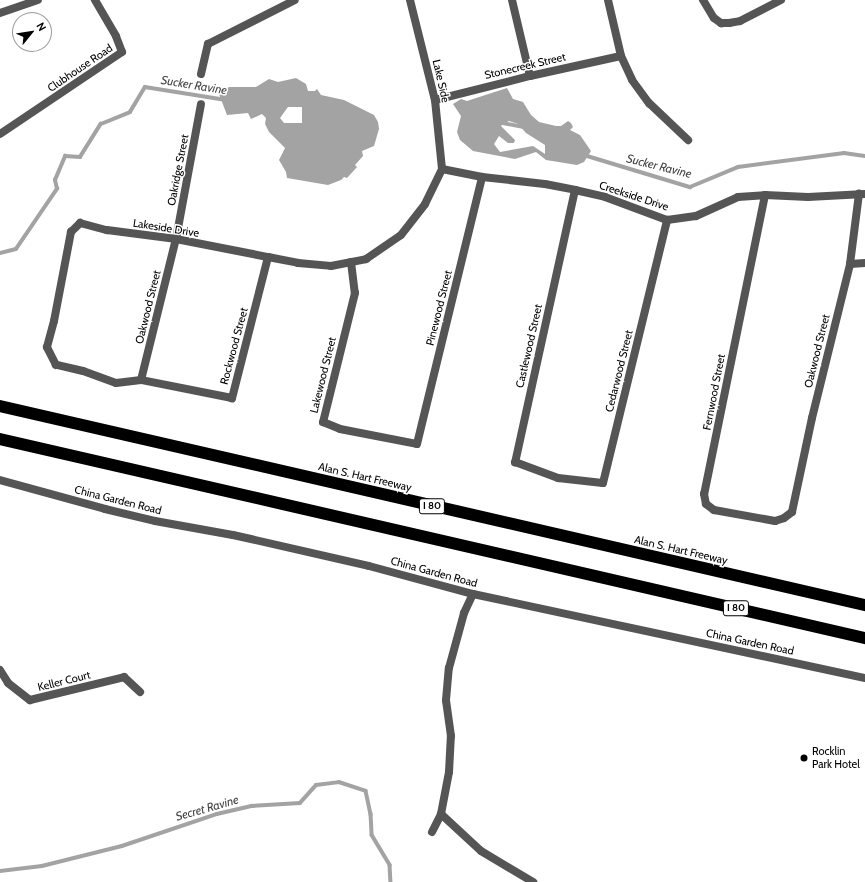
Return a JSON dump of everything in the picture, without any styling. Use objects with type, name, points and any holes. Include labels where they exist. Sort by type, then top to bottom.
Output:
[{"type":"highway","name":"Alan S. Hart Freeway","points":[[0,406],[865,606]]},
{"type":"highway","name":"I 80","points":[[0,439],[865,638]]},
{"type":"street","points":[[0,13],[38,0]]},
{"type":"street","name":"Clubhouse Road","points":[[0,134],[122,52],[116,36],[95,0]]},
{"type":"street","points":[[201,74],[208,44],[295,0]]},
{"type":"street","name":"Lake Side","points":[[410,0],[435,100],[442,169]]},
{"type":"street","points":[[512,0],[530,76]]},
{"type":"street","points":[[608,0],[621,56],[632,80],[649,103],[688,140]]},
{"type":"street","points":[[703,0],[714,18],[721,23],[740,21],[781,0]]},
{"type":"street","name":"Stonecreek Street","points":[[435,100],[530,76],[621,56]]},
{"type":"street","name":"Oakridge Street","points":[[176,239],[201,104]]},
{"type":"street","name":"Creekside Drive","points":[[442,169],[482,177],[545,184],[576,190],[605,198],[667,220],[696,216],[738,197],[765,195],[808,197],[862,194]]},
{"type":"street","name":"Lakeside Drive","points":[[141,380],[116,383],[83,371],[56,365],[47,347],[54,321],[71,232],[80,223],[107,230],[176,239],[298,263],[331,266],[366,259],[401,235],[425,204],[442,169]]},
{"type":"street","name":"Pinewood Street","points":[[417,444],[482,177]]},
{"type":"street","name":"Castlewood Street","points":[[558,478],[515,462],[576,190]]},
{"type":"street","name":"Oakwood Street","points":[[792,512],[812,418],[850,264],[862,194]]},
{"type":"street","name":"Fernwood Street","points":[[765,195],[704,494],[706,504],[714,510],[775,521],[784,518],[792,512]]},
{"type":"street","name":"Cedarwood Street","points":[[558,478],[603,483],[667,220]]},
{"type":"street","name":"Oakwood Street","points":[[141,380],[176,239]]},
{"type":"street","name":"Rockwood Street","points":[[141,380],[232,398],[268,256]]},
{"type":"street","name":"Lakewood Street","points":[[351,262],[355,292],[323,422],[340,429],[417,444]]},
{"type":"street","points":[[850,264],[865,263]]},
{"type":"street","name":"China Garden Road","points":[[0,480],[105,509],[248,538],[369,566],[473,594],[865,678]]},
{"type":"street","points":[[432,832],[441,814],[449,772],[451,736],[446,700],[449,668],[464,613],[473,594]]},
{"type":"street","name":"Keller Court","points":[[0,670],[8,683],[30,700],[124,677],[140,692]]},
{"type":"street","points":[[441,814],[481,851],[533,882]]},
{"type":"shaded area","points":[[296,78],[306,84],[308,91],[315,91],[317,89],[321,95],[344,100],[374,115],[378,122],[379,129],[374,146],[362,151],[363,156],[355,165],[357,167],[347,178],[344,177],[341,180],[328,185],[287,178],[286,172],[279,160],[285,148],[269,132],[265,124],[266,118],[262,114],[251,119],[248,113],[227,115],[219,94],[229,87],[256,87],[269,79],[278,82]],"holes":[[[288,107],[302,107],[302,123],[284,123],[280,118]]]},
{"type":"shaded area","points":[[507,88],[513,99],[523,102],[531,115],[539,122],[556,126],[561,126],[568,121],[571,123],[573,127],[570,130],[580,135],[591,151],[584,162],[577,165],[546,160],[536,152],[515,159],[473,151],[460,140],[457,132],[461,116],[453,104],[461,99],[467,101]],"holes":[[[509,121],[518,124],[526,133],[545,145],[545,154],[533,146],[500,152],[494,144],[499,136],[508,143],[514,143],[515,140],[501,126],[503,124],[509,125],[507,122]]]},
{"type":"waterway","name":"Sucker Ravine","points":[[0,253],[16,249],[57,189],[55,180],[65,156],[80,157],[101,124],[130,112],[145,87],[226,100]]},
{"type":"waterway","name":"Sucker Ravine","points":[[503,123],[523,127]]},
{"type":"waterway","name":"Sucker Ravine","points":[[584,155],[690,187],[738,167],[844,153],[865,156]]},
{"type":"waterway","name":"Secret Ravine","points":[[0,871],[42,866],[122,846],[217,814],[252,806],[300,803],[316,785],[339,782],[366,791],[371,814],[372,835],[390,865],[391,882]]},
{"type":"place","name":"Rocklin Park Hotel","points":[[804,758]]}]
